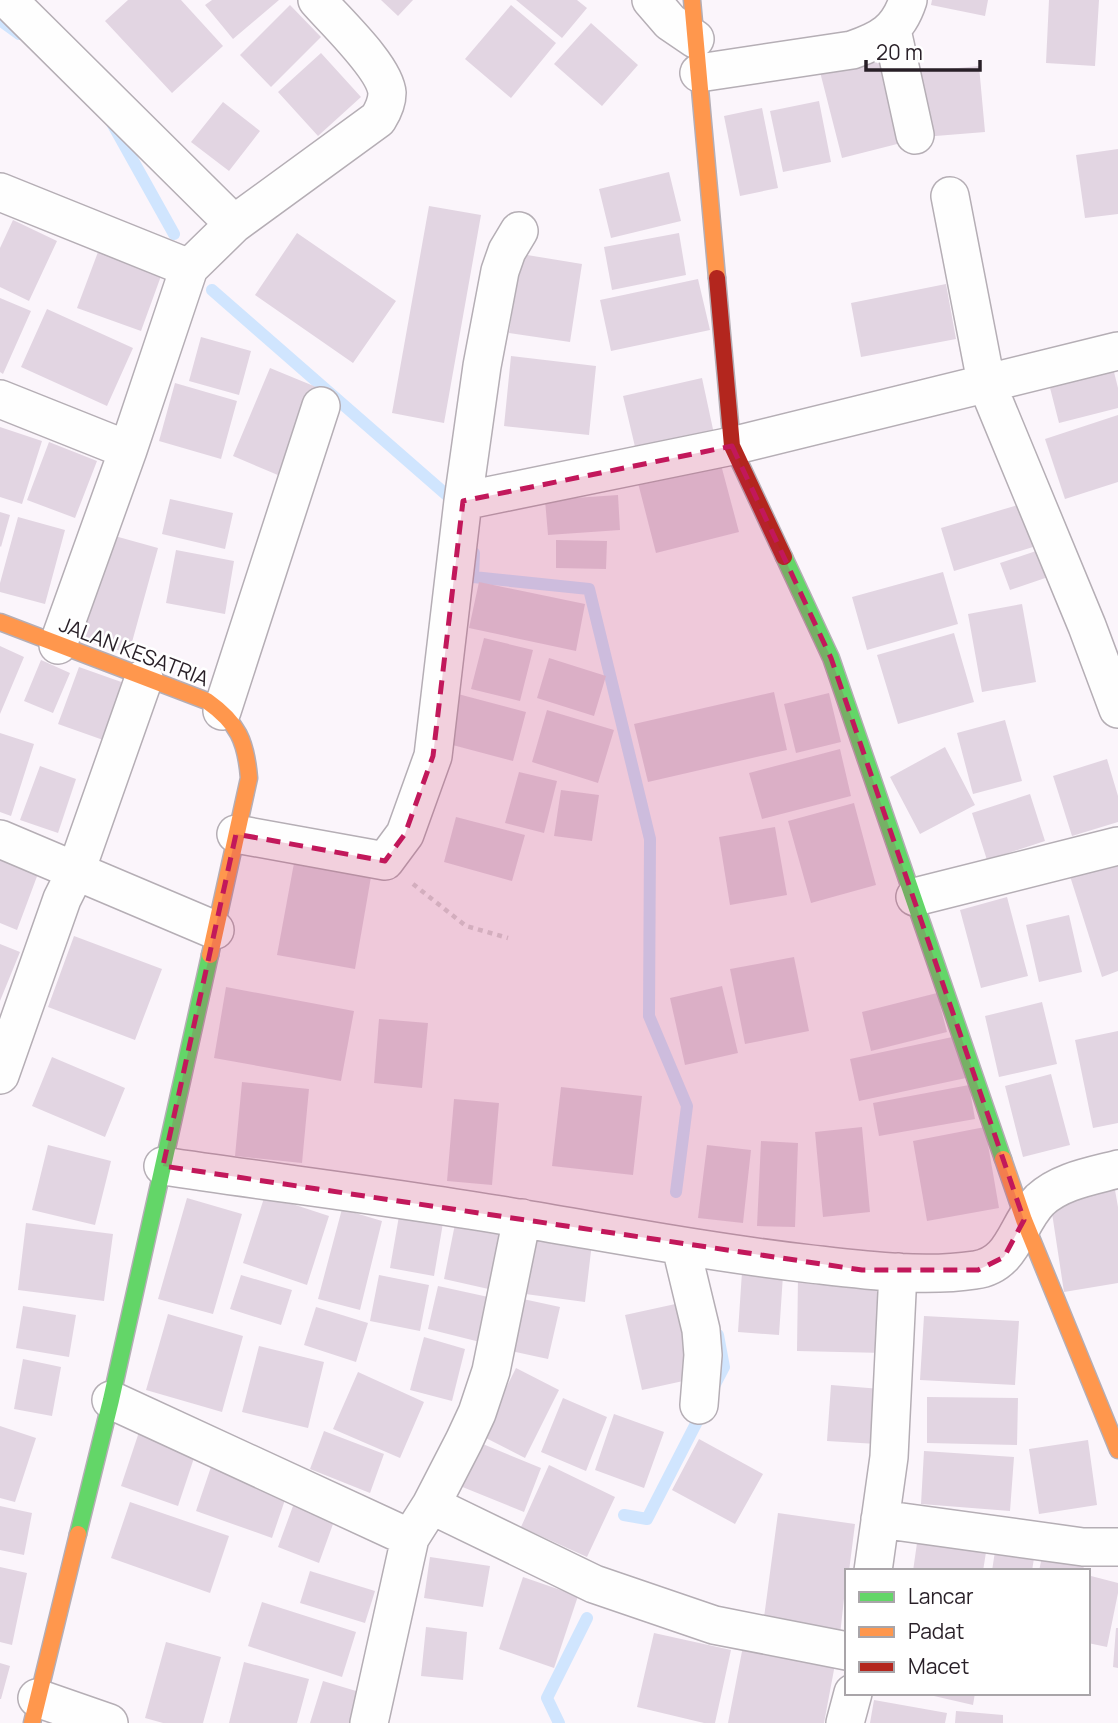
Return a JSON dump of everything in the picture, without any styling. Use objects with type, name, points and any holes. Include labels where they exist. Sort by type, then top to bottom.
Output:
[{"type":"street","points":[[8,0],[234,224]]},
{"type":"street","points":[[58,645],[190,268],[234,224],[378,119],[384,108],[387,95],[379,71],[317,0]]},
{"type":"street","points":[[651,0],[697,56]]},
{"type":"street","points":[[692,0],[732,446],[831,657],[1024,1220],[1118,1450]]},
{"type":"street","points":[[697,56],[852,50],[876,41],[900,15]]},
{"type":"street","points":[[900,15],[915,135]]},
{"type":"street","points":[[0,192],[190,268]]},
{"type":"street","points":[[950,195],[986,382],[1087,626],[1118,709]]},
{"type":"street","points":[[109,1723],[35,1710],[111,1400],[236,834],[385,861],[404,834],[433,756],[463,500],[482,366],[500,271],[507,251],[519,231]]},
{"type":"street","points":[[463,500],[732,446],[1118,351]]},
{"type":"street","points":[[0,399],[128,450]]},
{"type":"street","points":[[222,711],[321,407]]},
{"type":"street","name":"JALAN KESATRIA","points":[[0,622],[207,701],[222,711],[235,724],[248,758],[249,778],[236,834]]},
{"type":"street","points":[[2,1063],[62,899],[76,871],[144,678]]},
{"type":"street","points":[[0,839],[215,930]]},
{"type":"street","points":[[915,897],[1118,846]]},
{"type":"street","points":[[163,1166],[522,1218],[681,1247],[862,1270],[898,1272],[968,1271],[994,1264],[1009,1251],[1024,1220],[1040,1200],[1053,1190],[1083,1178],[1118,1169]]},
{"type":"street","points":[[369,1723],[410,1538],[431,1505],[477,1413],[485,1391],[522,1218]]},
{"type":"street","points":[[681,1247],[702,1342],[699,1405]]},
{"type":"street","points":[[873,1569],[889,1457],[898,1272]]},
{"type":"street","points":[[111,1400],[410,1538]]},
{"type":"street","points":[[431,1505],[594,1584],[713,1625],[845,1651]]},
{"type":"street","points":[[880,1519],[1083,1547],[1118,1547]]},
{"type":"street","points":[[845,1723],[852,1695]]},
{"type":"path","points":[[385,861],[466,926],[508,938]]},
{"type":"highlighted area","points":[[732,446],[831,658],[1024,1220],[1004,1257],[978,1270],[862,1270],[163,1166],[236,834],[385,861],[405,834],[433,756],[463,501]]},
{"type":"building","points":[[128,0],[181,0],[223,46],[172,93],[105,21]]},
{"type":"building","points":[[212,0],[279,0],[233,39],[205,5]]},
{"type":"building","points":[[381,0],[413,0],[398,16]]},
{"type":"building","points":[[516,0],[577,0],[587,8],[562,38]]},
{"type":"building","points":[[932,0],[988,0],[985,16],[931,5]]},
{"type":"building","points":[[1049,0],[1099,0],[1095,66],[1046,63]]},
{"type":"building","points":[[290,5],[321,37],[271,87],[240,55]]},
{"type":"building","points":[[511,5],[556,43],[511,98],[465,59]]},
{"type":"building","points":[[591,23],[638,65],[602,106],[554,64]]},
{"type":"building","points":[[887,50],[909,141],[842,158],[819,68]]},
{"type":"building","points":[[321,53],[361,97],[318,136],[278,92]]},
{"type":"building","points":[[979,66],[985,132],[923,137],[917,72]]},
{"type":"building","points":[[819,101],[831,162],[783,172],[770,111]]},
{"type":"building","points":[[223,102],[260,131],[229,171],[191,142]]},
{"type":"building","points":[[762,108],[778,188],[740,196],[724,116]]},
{"type":"building","points":[[1118,149],[1118,214],[1085,218],[1076,155]]},
{"type":"building","points":[[669,172],[681,221],[611,238],[599,189]]},
{"type":"building","points":[[429,206],[481,215],[444,423],[392,413]]},
{"type":"building","points":[[13,220],[57,241],[29,301],[0,287],[0,248]]},
{"type":"building","points":[[297,233],[396,301],[353,363],[255,295]]},
{"type":"building","points":[[679,233],[686,275],[612,290],[604,247]]},
{"type":"building","points":[[98,252],[161,276],[141,331],[77,308]]},
{"type":"building","points":[[521,254],[582,264],[570,342],[509,333]]},
{"type":"building","points":[[698,279],[710,330],[611,351],[600,300]]},
{"type":"building","points":[[946,284],[956,339],[861,357],[851,303]]},
{"type":"building","points":[[0,298],[31,311],[3,374],[0,372]]},
{"type":"building","points":[[47,309],[133,348],[107,406],[21,367]]},
{"type":"building","points":[[201,337],[251,351],[239,395],[189,381]]},
{"type":"building","points":[[511,356],[596,366],[589,435],[504,426]]},
{"type":"building","points":[[1112,364],[1118,388],[1118,408],[1059,423],[1048,380]]},
{"type":"building","points":[[270,368],[321,389],[285,478],[233,456]]},
{"type":"building","points":[[702,378],[714,434],[636,451],[623,396]]},
{"type":"building","points":[[175,383],[237,401],[221,459],[159,441]]},
{"type":"building","points":[[1118,415],[1118,482],[1065,499],[1045,439]]},
{"type":"building","points":[[0,427],[42,441],[22,504],[0,497]]},
{"type":"building","points":[[49,442],[97,461],[75,518],[27,500]]},
{"type":"building","points":[[720,461],[739,532],[656,553],[638,483]]},
{"type":"building","points":[[618,495],[620,530],[548,535],[545,500]]},
{"type":"building","points":[[170,499],[233,513],[225,549],[162,534]]},
{"type":"building","points":[[1021,504],[1033,547],[954,571],[941,528]]},
{"type":"building","points":[[0,512],[10,515],[1,547],[0,546]]},
{"type":"building","points":[[18,517],[65,530],[45,604],[0,592],[0,583]]},
{"type":"building","points":[[104,533],[158,548],[129,653],[76,639]]},
{"type":"building","points":[[556,540],[607,541],[606,569],[556,568]]},
{"type":"building","points":[[1048,547],[1057,574],[1010,590],[1000,563]]},
{"type":"building","points":[[176,550],[234,561],[225,614],[166,603]]},
{"type":"building","points":[[943,572],[958,624],[867,650],[852,597]]},
{"type":"building","points":[[479,582],[585,604],[576,651],[469,628]]},
{"type":"building","points":[[1022,604],[1036,682],[982,692],[968,614]]},
{"type":"building","points":[[954,633],[974,702],[898,724],[877,655]]},
{"type":"building","points":[[484,638],[533,650],[520,701],[471,689]]},
{"type":"building","points":[[0,646],[24,657],[0,714]]},
{"type":"building","points":[[549,658],[606,676],[594,716],[537,698]]},
{"type":"building","points":[[41,660],[70,673],[53,713],[24,701]]},
{"type":"building","points":[[79,667],[127,684],[106,741],[58,724]]},
{"type":"building","points":[[774,692],[787,750],[648,782],[634,724]]},
{"type":"building","points":[[829,693],[841,742],[796,753],[784,704]]},
{"type":"building","points":[[458,694],[526,712],[513,761],[445,743]]},
{"type":"building","points":[[547,710],[614,730],[598,783],[532,762]]},
{"type":"building","points":[[1005,720],[1022,781],[973,794],[957,733]]},
{"type":"building","points":[[0,733],[34,744],[11,816],[0,812]]},
{"type":"building","points":[[945,747],[975,805],[920,834],[890,777]]},
{"type":"building","points":[[840,749],[851,796],[762,819],[749,773]]},
{"type":"building","points":[[1107,759],[1118,796],[1118,822],[1072,836],[1053,776]]},
{"type":"building","points":[[40,766],[76,779],[58,833],[20,820]]},
{"type":"building","points":[[519,772],[557,781],[544,833],[505,823]]},
{"type":"building","points":[[561,790],[599,795],[592,841],[554,836]]},
{"type":"building","points":[[1030,794],[1045,841],[987,860],[972,813]]},
{"type":"building","points":[[854,803],[876,885],[811,903],[788,821]]},
{"type":"building","points":[[456,817],[525,835],[512,881],[444,862]]},
{"type":"building","points":[[775,827],[787,895],[730,905],[719,837]]},
{"type":"building","points":[[0,856],[39,871],[17,930],[0,923]]},
{"type":"building","points":[[1118,858],[1118,971],[1102,977],[1069,873]]},
{"type":"building","points":[[294,863],[371,877],[355,969],[277,955]]},
{"type":"building","points":[[1007,897],[1028,976],[981,988],[960,910]]},
{"type":"building","points":[[1069,915],[1082,972],[1039,982],[1026,925]]},
{"type":"building","points":[[74,936],[162,969],[135,1040],[48,1007]]},
{"type":"building","points":[[0,944],[20,952],[0,1001]]},
{"type":"building","points":[[794,957],[809,1031],[745,1044],[730,969]]},
{"type":"building","points":[[722,986],[738,1053],[685,1065],[670,998]]},
{"type":"building","points":[[226,987],[354,1011],[341,1081],[214,1058]]},
{"type":"building","points":[[937,993],[947,1032],[871,1051],[862,1012]]},
{"type":"building","points":[[1042,1002],[1057,1064],[999,1077],[985,1016]]},
{"type":"building","points":[[379,1019],[428,1023],[422,1088],[374,1083]]},
{"type":"building","points":[[1118,1031],[1118,1123],[1093,1128],[1075,1040]]},
{"type":"building","points":[[957,1036],[966,1078],[859,1101],[850,1059]]},
{"type":"building","points":[[52,1057],[125,1088],[105,1137],[32,1106]]},
{"type":"building","points":[[1051,1074],[1070,1145],[1023,1157],[1005,1086]]},
{"type":"building","points":[[242,1082],[309,1089],[302,1163],[235,1156]]},
{"type":"building","points":[[969,1085],[975,1119],[879,1136],[873,1103]]},
{"type":"building","points":[[561,1087],[642,1096],[633,1175],[552,1166]]},
{"type":"building","points":[[454,1099],[499,1103],[492,1185],[447,1181]]},
{"type":"building","points":[[862,1127],[870,1212],[823,1217],[815,1132]]},
{"type":"building","points":[[985,1127],[999,1208],[927,1221],[913,1141]]},
{"type":"building","points":[[761,1141],[798,1143],[795,1227],[757,1226]]},
{"type":"building","points":[[48,1145],[111,1161],[95,1225],[32,1210]]},
{"type":"building","points":[[707,1145],[751,1150],[743,1223],[698,1218]]},
{"type":"building","points":[[1115,1190],[1118,1207],[1118,1283],[1064,1292],[1050,1200]]},
{"type":"building","points":[[265,1195],[329,1216],[307,1285],[243,1263]]},
{"type":"building","points":[[187,1198],[242,1214],[213,1314],[158,1299]]},
{"type":"building","points":[[342,1209],[382,1221],[360,1310],[318,1299]]},
{"type":"building","points":[[399,1216],[443,1223],[434,1276],[390,1268]]},
{"type":"building","points":[[456,1219],[515,1232],[502,1292],[444,1279]]},
{"type":"building","points":[[26,1223],[113,1234],[104,1301],[18,1290]]},
{"type":"building","points":[[525,1234],[592,1243],[585,1302],[518,1293]]},
{"type":"building","points":[[742,1272],[783,1275],[779,1335],[738,1332]]},
{"type":"building","points":[[241,1275],[292,1290],[281,1325],[230,1309]]},
{"type":"building","points":[[379,1275],[429,1285],[420,1331],[370,1321]]},
{"type":"building","points":[[798,1276],[885,1278],[884,1353],[797,1351]]},
{"type":"building","points":[[438,1286],[502,1300],[492,1345],[428,1329]]},
{"type":"building","points":[[523,1299],[560,1307],[548,1359],[511,1351]]},
{"type":"building","points":[[680,1303],[697,1378],[642,1390],[625,1315]]},
{"type":"building","points":[[23,1306],[76,1315],[69,1357],[16,1348]]},
{"type":"building","points":[[316,1307],[368,1323],[356,1362],[304,1345]]},
{"type":"building","points":[[168,1314],[243,1336],[222,1412],[146,1390]]},
{"type":"building","points":[[924,1316],[1019,1321],[1015,1385],[920,1380]]},
{"type":"building","points":[[424,1337],[465,1349],[452,1401],[410,1390]]},
{"type":"building","points":[[259,1346],[324,1362],[308,1428],[242,1412]]},
{"type":"building","points":[[23,1359],[61,1367],[52,1416],[14,1409]]},
{"type":"building","points":[[516,1368],[559,1390],[525,1458],[482,1436]]},
{"type":"building","points":[[358,1372],[424,1402],[400,1458],[333,1429]]},
{"type":"building","points":[[831,1385],[881,1389],[877,1444],[827,1441]]},
{"type":"building","points":[[927,1397],[1018,1398],[1017,1445],[927,1443]]},
{"type":"building","points":[[563,1398],[607,1417],[586,1471],[541,1452]]},
{"type":"building","points":[[614,1414],[664,1432],[644,1488],[595,1470]]},
{"type":"building","points":[[0,1426],[36,1438],[15,1502],[0,1498]]},
{"type":"building","points":[[324,1431],[384,1454],[370,1493],[310,1469]]},
{"type":"building","points":[[139,1432],[196,1452],[178,1506],[121,1486]]},
{"type":"building","points":[[699,1439],[763,1474],[735,1524],[672,1490]]},
{"type":"building","points":[[1088,1440],[1097,1505],[1039,1514],[1029,1449]]},
{"type":"building","points":[[478,1442],[541,1468],[524,1512],[460,1486]]},
{"type":"building","points":[[924,1451],[1014,1457],[1010,1511],[921,1504]]},
{"type":"building","points":[[549,1465],[615,1497],[587,1557],[521,1527]]},
{"type":"building","points":[[211,1467],[287,1494],[272,1538],[196,1511]]},
{"type":"building","points":[[297,1495],[338,1510],[319,1563],[278,1547]]},
{"type":"building","points":[[130,1502],[229,1536],[210,1593],[111,1558]]},
{"type":"building","points":[[0,1506],[32,1513],[24,1555],[0,1550]]},
{"type":"building","points":[[778,1513],[855,1524],[849,1569],[845,1569],[840,1635],[763,1625]]},
{"type":"building","points":[[918,1536],[987,1546],[983,1569],[913,1569]]},
{"type":"building","points":[[995,1551],[1034,1558],[1032,1569],[992,1569]]},
{"type":"building","points":[[1043,1552],[1085,1560],[1083,1569],[1039,1569]]},
{"type":"building","points":[[430,1557],[490,1566],[483,1607],[424,1598]]},
{"type":"building","points":[[0,1567],[27,1573],[12,1645],[0,1642]]},
{"type":"building","points":[[310,1571],[375,1591],[365,1623],[300,1603]]},
{"type":"building","points":[[1091,1576],[1118,1583],[1107,1647],[1090,1643]]},
{"type":"building","points":[[523,1577],[578,1596],[554,1668],[499,1649]]},
{"type":"building","points":[[262,1602],[356,1632],[342,1677],[248,1646]]},
{"type":"building","points":[[426,1627],[467,1632],[463,1680],[421,1676]]},
{"type":"building","points":[[1118,1628],[1118,1668],[1113,1667]]},
{"type":"building","points":[[654,1633],[731,1650],[715,1723],[704,1723],[637,1707]]},
{"type":"building","points":[[744,1641],[836,1659],[824,1723],[728,1723]]},
{"type":"building","points":[[166,1642],[221,1657],[203,1723],[163,1723],[145,1718]]},
{"type":"building","points":[[244,1662],[309,1679],[297,1723],[229,1723]]},
{"type":"building","points":[[0,1663],[10,1666],[1,1699],[0,1699]]},
{"type":"building","points":[[323,1681],[366,1694],[357,1723],[310,1723]]},
{"type":"building","points":[[930,1695],[975,1695],[973,1705]]},
{"type":"building","points":[[874,1700],[947,1713],[945,1723],[870,1723]]},
{"type":"building","points":[[956,1711],[1003,1715],[1003,1723],[955,1723]]},
{"type":"waterway","points":[[0,20],[19,34]]},
{"type":"waterway","points":[[112,123],[174,234]]},
{"type":"waterway","points":[[212,290],[457,504]]},
{"type":"waterway","points":[[474,553],[473,577],[589,589],[650,839],[649,1016],[687,1106],[676,1192]]},
{"type":"waterway","points":[[712,1390],[724,1367],[718,1335]]},
{"type":"waterway","points":[[624,1515],[647,1519],[703,1410]]},
{"type":"waterway","points":[[559,1723],[547,1698],[587,1618]]},
{"type":"traffic: fast","points":[[784,557],[831,658],[1003,1159]]},
{"type":"traffic: fast","points":[[78,1534],[111,1400],[210,955]]},
{"type":"traffic: slow","points":[[692,0],[717,278]]},
{"type":"traffic: slow","points":[[0,622],[207,701],[226,717],[239,734],[246,753],[249,778],[210,955]]},
{"type":"traffic: slow","points":[[1003,1159],[1024,1220],[1118,1450]]},
{"type":"traffic: slow","points":[[32,1723],[78,1534]]},
{"type":"traffic: jam","points":[[717,278],[732,446],[784,557]]}]
